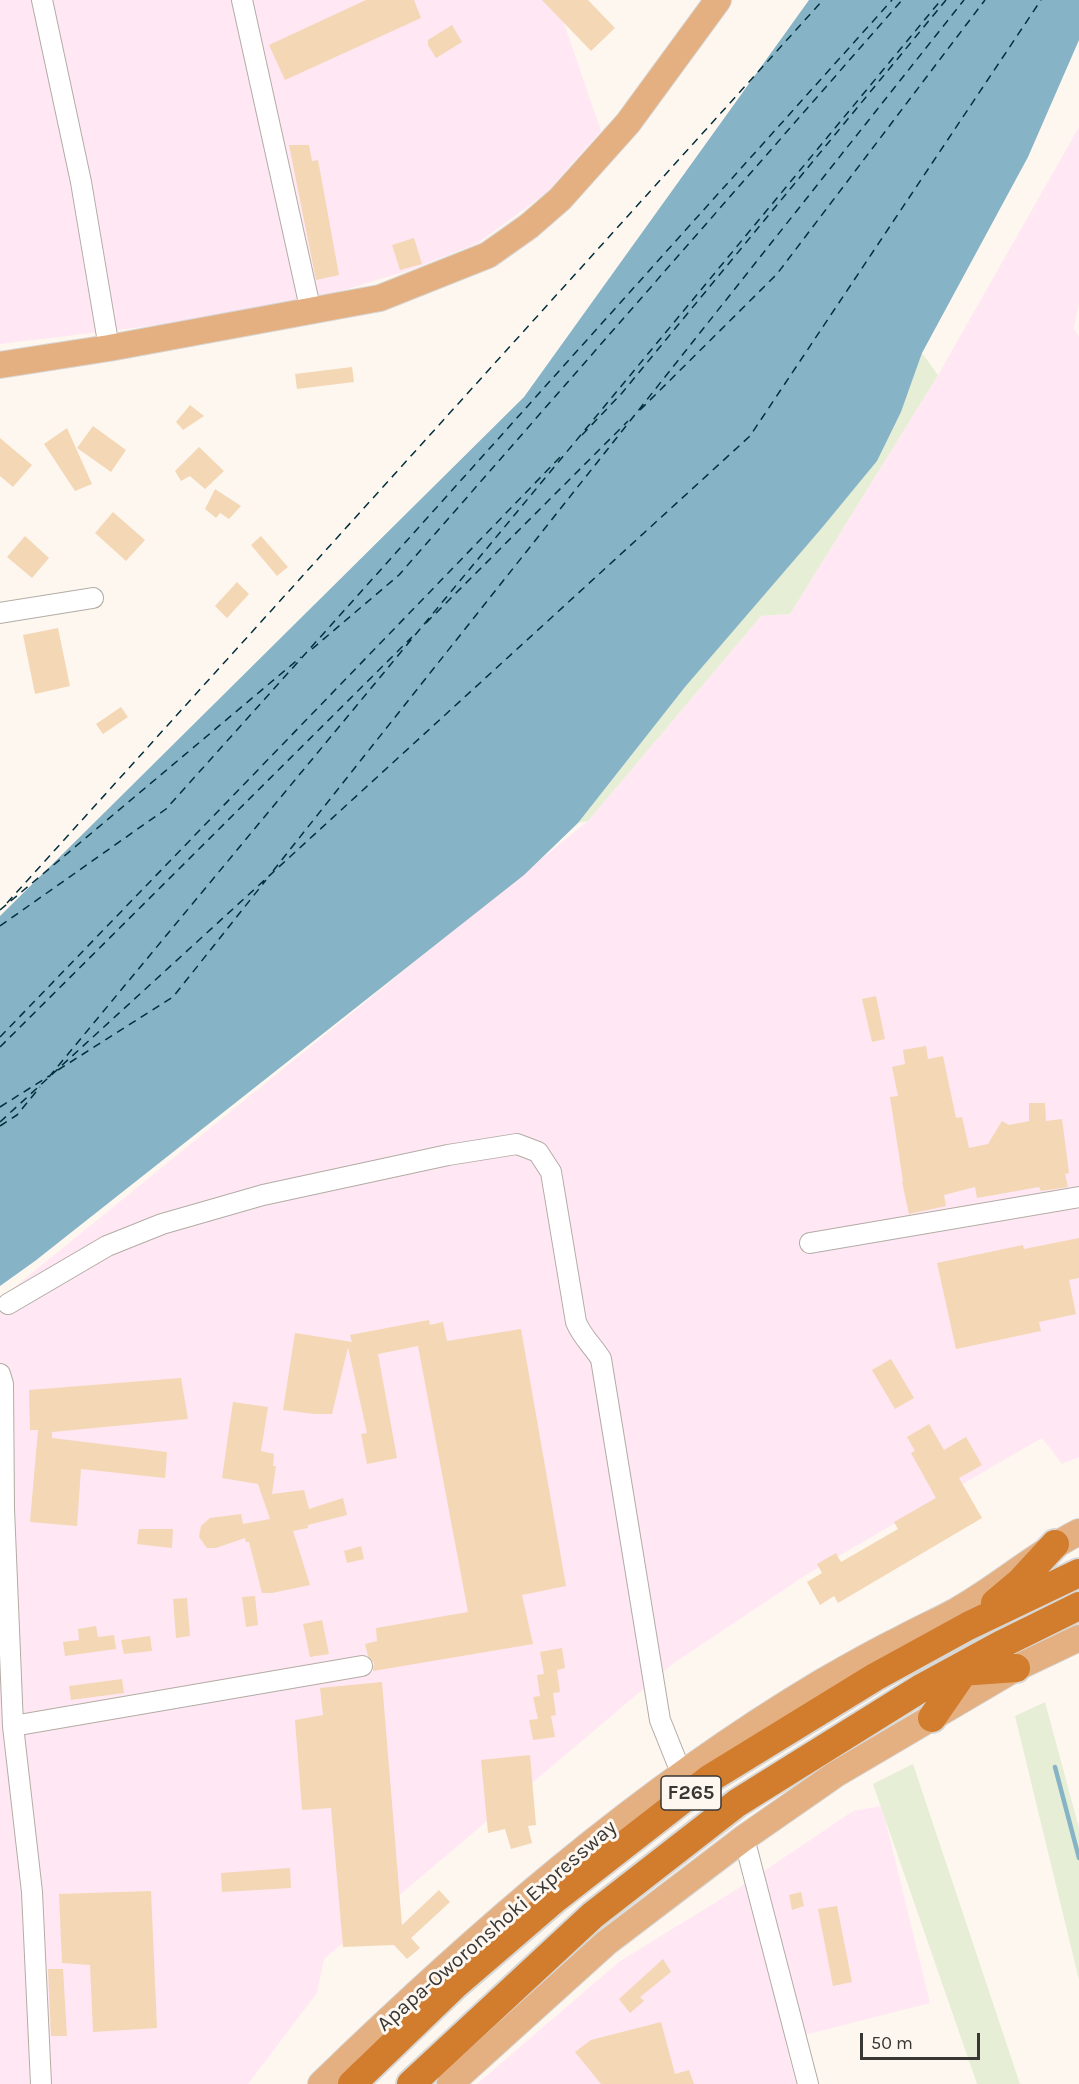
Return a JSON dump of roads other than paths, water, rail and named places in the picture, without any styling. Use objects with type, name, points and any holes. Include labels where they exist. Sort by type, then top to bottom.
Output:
[{"type":"highway","points":[[1016,1668],[983,1656],[960,1623],[1020,1582],[1067,1538]]},
{"type":"highway","points":[[1020,1582],[1076,1575]]},
{"type":"highway","name":"Apapa-Oworonshoki Expressway","points":[[352,2084],[455,1985],[555,1899],[709,1779],[960,1623],[1076,1575]]},
{"type":"highway","points":[[932,1718],[983,1656],[1079,1606]]},
{"type":"highway","name":"F265","points":[[411,2084],[593,1915],[737,1803],[923,1687],[983,1656]]},
{"type":"main road","points":[[0,365],[109,348],[380,298],[488,255],[529,226],[560,199],[628,123],[718,0]]},
{"type":"main road","name":"Apapa-Oworonshoki Expressway","points":[[321,2084],[372,2034],[513,1907],[595,1838],[682,1775],[822,1682],[900,1639],[960,1623],[1067,1538]]},
{"type":"main road","points":[[450,2084],[606,1943],[744,1839],[836,1774],[1016,1668],[1079,1638]]},
{"type":"street","points":[[42,0],[81,182],[109,348]]},
{"type":"street","points":[[242,0],[311,312]]},
{"type":"street","points":[[0,613],[93,598]]},
{"type":"street","points":[[8,1304],[107,1246],[162,1224],[252,1199],[448,1155],[517,1144],[538,1152],[551,1172],[576,1322],[580,1333],[601,1359],[660,1720],[682,1775]]},
{"type":"street","points":[[810,1243],[1079,1197]]},
{"type":"street","points":[[0,1374],[3,1384],[4,1509],[13,1726],[33,1892],[41,2084]]},
{"type":"street","points":[[13,1726],[362,1666]]},
{"type":"street","points":[[744,1839],[807,2084]]},
{"type":"water","points":[[809,0],[1079,0],[1079,40],[1028,157],[922,353],[901,412],[877,461],[685,687],[578,823],[524,875],[35,1261],[0,1286],[0,916],[524,397]]},
{"type":"waterway","points":[[1055,1767],[1079,1858]]}]
